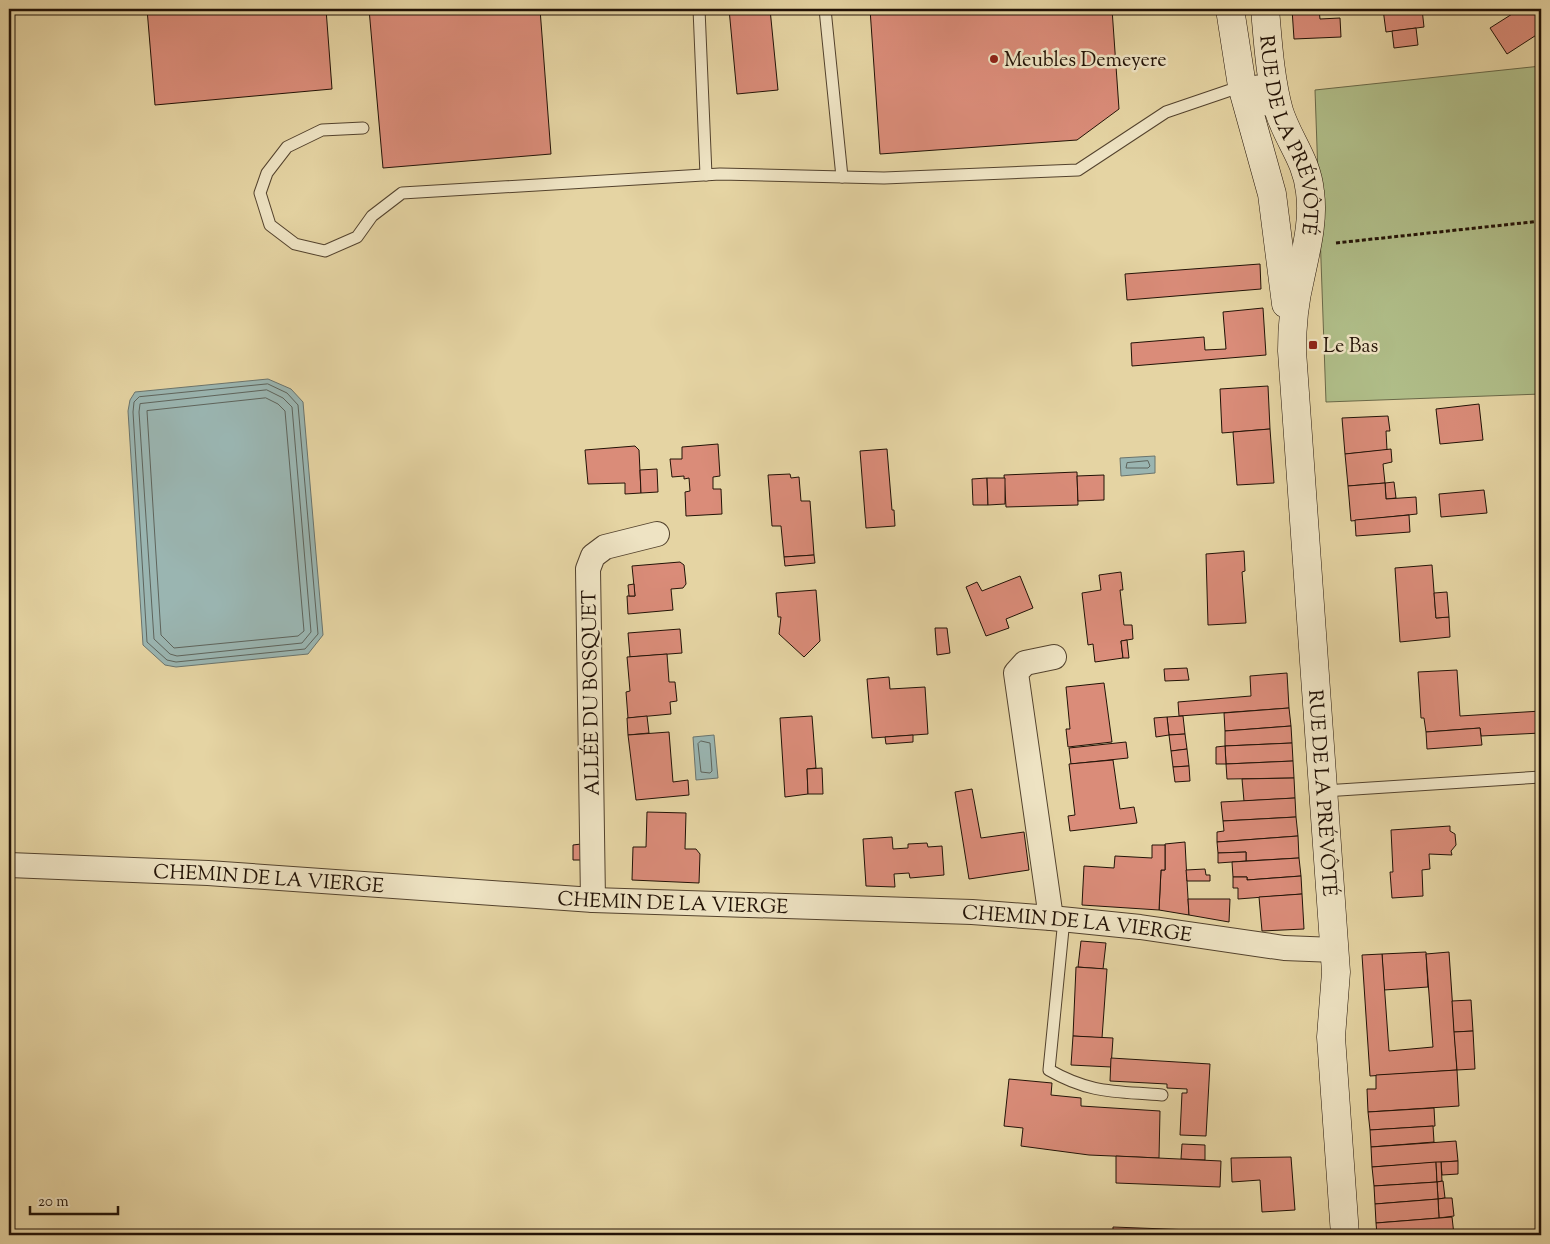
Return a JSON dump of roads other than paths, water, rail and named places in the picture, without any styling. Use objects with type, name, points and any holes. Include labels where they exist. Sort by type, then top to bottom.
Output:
[{"type":"street","name":"RUE DE LA PRÉVÔTÉ","points":[[1230,9],[1242,86],[1272,194],[1292,350],[1335,950],[1336,986],[1332,1037],[1345,1235]]},
{"type":"street","name":"RUE DE LA PRÉVÔTÉ","points":[[1265,9],[1272,79],[1280,111],[1288,132],[1301,154],[1308,176],[1312,209],[1293,320],[1292,350]]},
{"type":"street","name":"ALLÉE DU BOSQUET","points":[[592,900],[588,569],[593,556],[605,547],[656,534]]},
{"type":"street","points":[[1054,656],[1025,663],[1016,673],[1057,918]]},
{"type":"street","name":"CHEMIN DE LA VIERGE","points":[[9,865],[208,873],[592,900],[972,912],[1057,918],[1284,948],[1335,950]]},
{"type":"lane","points":[[699,9],[706,175]]},
{"type":"lane","points":[[824,9],[842,177]]},
{"type":"lane","points":[[363,128],[322,130],[287,146],[267,173],[260,194],[270,225],[295,244],[325,250],[357,237],[372,216],[402,193],[706,175],[884,178],[1078,170],[1166,112],[1257,81],[1271,128],[1301,154]]},
{"type":"lane","points":[[1324,791],[1541,777]]},
{"type":"lane","points":[[1057,918],[1050,1070],[1068,1081],[1091,1089],[1162,1095]]},
{"type":"water","points":[[268,379],[291,389],[303,402],[323,635],[308,654],[176,667],[165,665],[143,645],[128,411],[130,400],[135,392]]},
{"type":"water","points":[[1155,456],[1155,473],[1121,476],[1120,458]]},
{"type":"water","points":[[714,735],[718,778],[696,780],[693,737]]},
{"type":"place","name":"Meubles Demeyere","points":[[994,59]]},
{"type":"place","name":"Le Bas","points":[[1313,345]]}]
